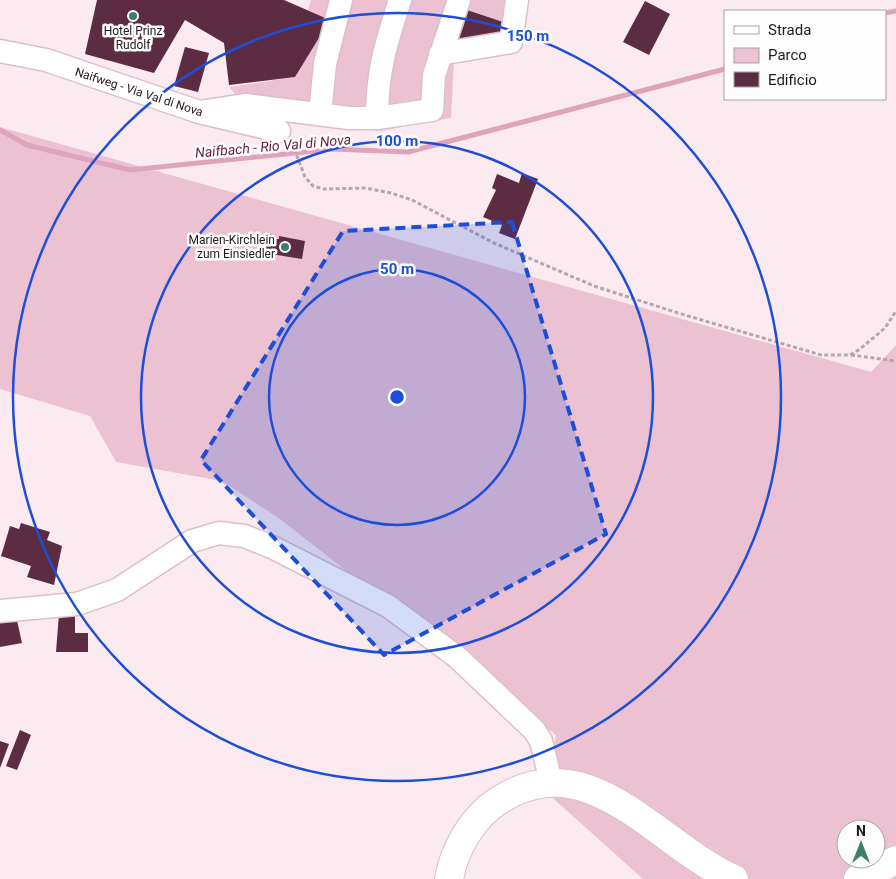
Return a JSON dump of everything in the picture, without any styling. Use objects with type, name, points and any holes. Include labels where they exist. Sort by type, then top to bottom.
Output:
[{"type":"main road","points":[[449,879],[458,846],[488,808],[514,790],[550,782],[580,785],[612,798],[691,855],[718,872],[734,879]]},
{"type":"main road","points":[[858,879],[896,860]]},
{"type":"street","points":[[320,114],[325,64],[341,0]]},
{"type":"street","points":[[377,118],[377,84],[382,57],[400,0]]},
{"type":"street","points":[[199,112],[245,105],[349,118],[377,118],[432,110],[431,96],[440,54],[459,0]]},
{"type":"street","points":[[440,54],[510,42],[517,0]]},
{"type":"street","name":"Naifweg - Via Val di Nova","points":[[0,51],[46,60],[199,112],[285,137]]},
{"type":"street","points":[[0,611],[77,604],[116,590],[192,541],[219,533],[244,536],[272,547],[388,606],[457,657],[534,730],[541,741],[550,782]]},
{"type":"path","points":[[285,137],[304,177],[313,186],[324,189],[366,188],[412,200],[494,243],[594,286],[678,314],[821,355],[850,355],[896,361]]},
{"type":"path","points":[[850,355],[869,342],[884,328],[896,311]]},
{"type":"highlighted area","points":[[512,222],[606,534],[384,655],[201,460],[343,231]]},
{"type":"green space","points":[[311,0],[526,0],[518,49],[454,60],[451,118],[381,131],[244,112],[245,105],[229,87],[295,77],[330,20],[308,10]]},
{"type":"green space","points":[[0,127],[871,372],[896,345],[896,879],[643,879],[546,792],[556,735],[280,519],[222,481],[116,462],[90,416],[0,389]]},
{"type":"building","points":[[97,0],[284,0],[330,20],[295,77],[229,85],[224,43],[185,20],[154,73],[85,54]]},
{"type":"building","points":[[645,1],[670,14],[649,55],[623,42]]},
{"type":"building","points":[[464,9],[506,23],[502,34],[454,41]]},
{"type":"building","points":[[185,47],[209,53],[198,92],[174,86]]},
{"type":"building","points":[[522,173],[538,179],[515,239],[499,233],[502,225],[483,217],[496,190],[492,188],[497,174],[519,183]]},
{"type":"building","name":"Marien-Kirchlein zum Einsiedler","points":[[268,234],[275,235],[275,239],[279,239],[279,236],[305,241],[302,259],[265,253]]},
{"type":"building","points":[[21,523],[50,532],[47,540],[62,546],[54,585],[27,577],[31,566],[1,556],[10,526],[19,529]]},
{"type":"building","points":[[59,614],[75,616],[75,633],[88,633],[88,652],[56,652]]},
{"type":"building","points":[[16,616],[22,643],[0,647],[0,620]]},
{"type":"building","points":[[20,730],[31,735],[17,770],[6,766]]},
{"type":"building","points":[[0,741],[9,744],[0,768]]},
{"type":"waterway","name":"Naifbach - Rio Val di Nova","points":[[886,13],[896,11]]},
{"type":"waterway","name":"Naifbach - Rio Val di Nova","points":[[0,130],[27,145],[130,170],[333,149],[408,152],[724,69]]},
{"type":"place","name":"Hotel Prinz Rudolf","points":[[133,16]]},
{"type":"place","name":"Marien-Kirchlein zum Einsiedler","points":[[285,247]]}]
